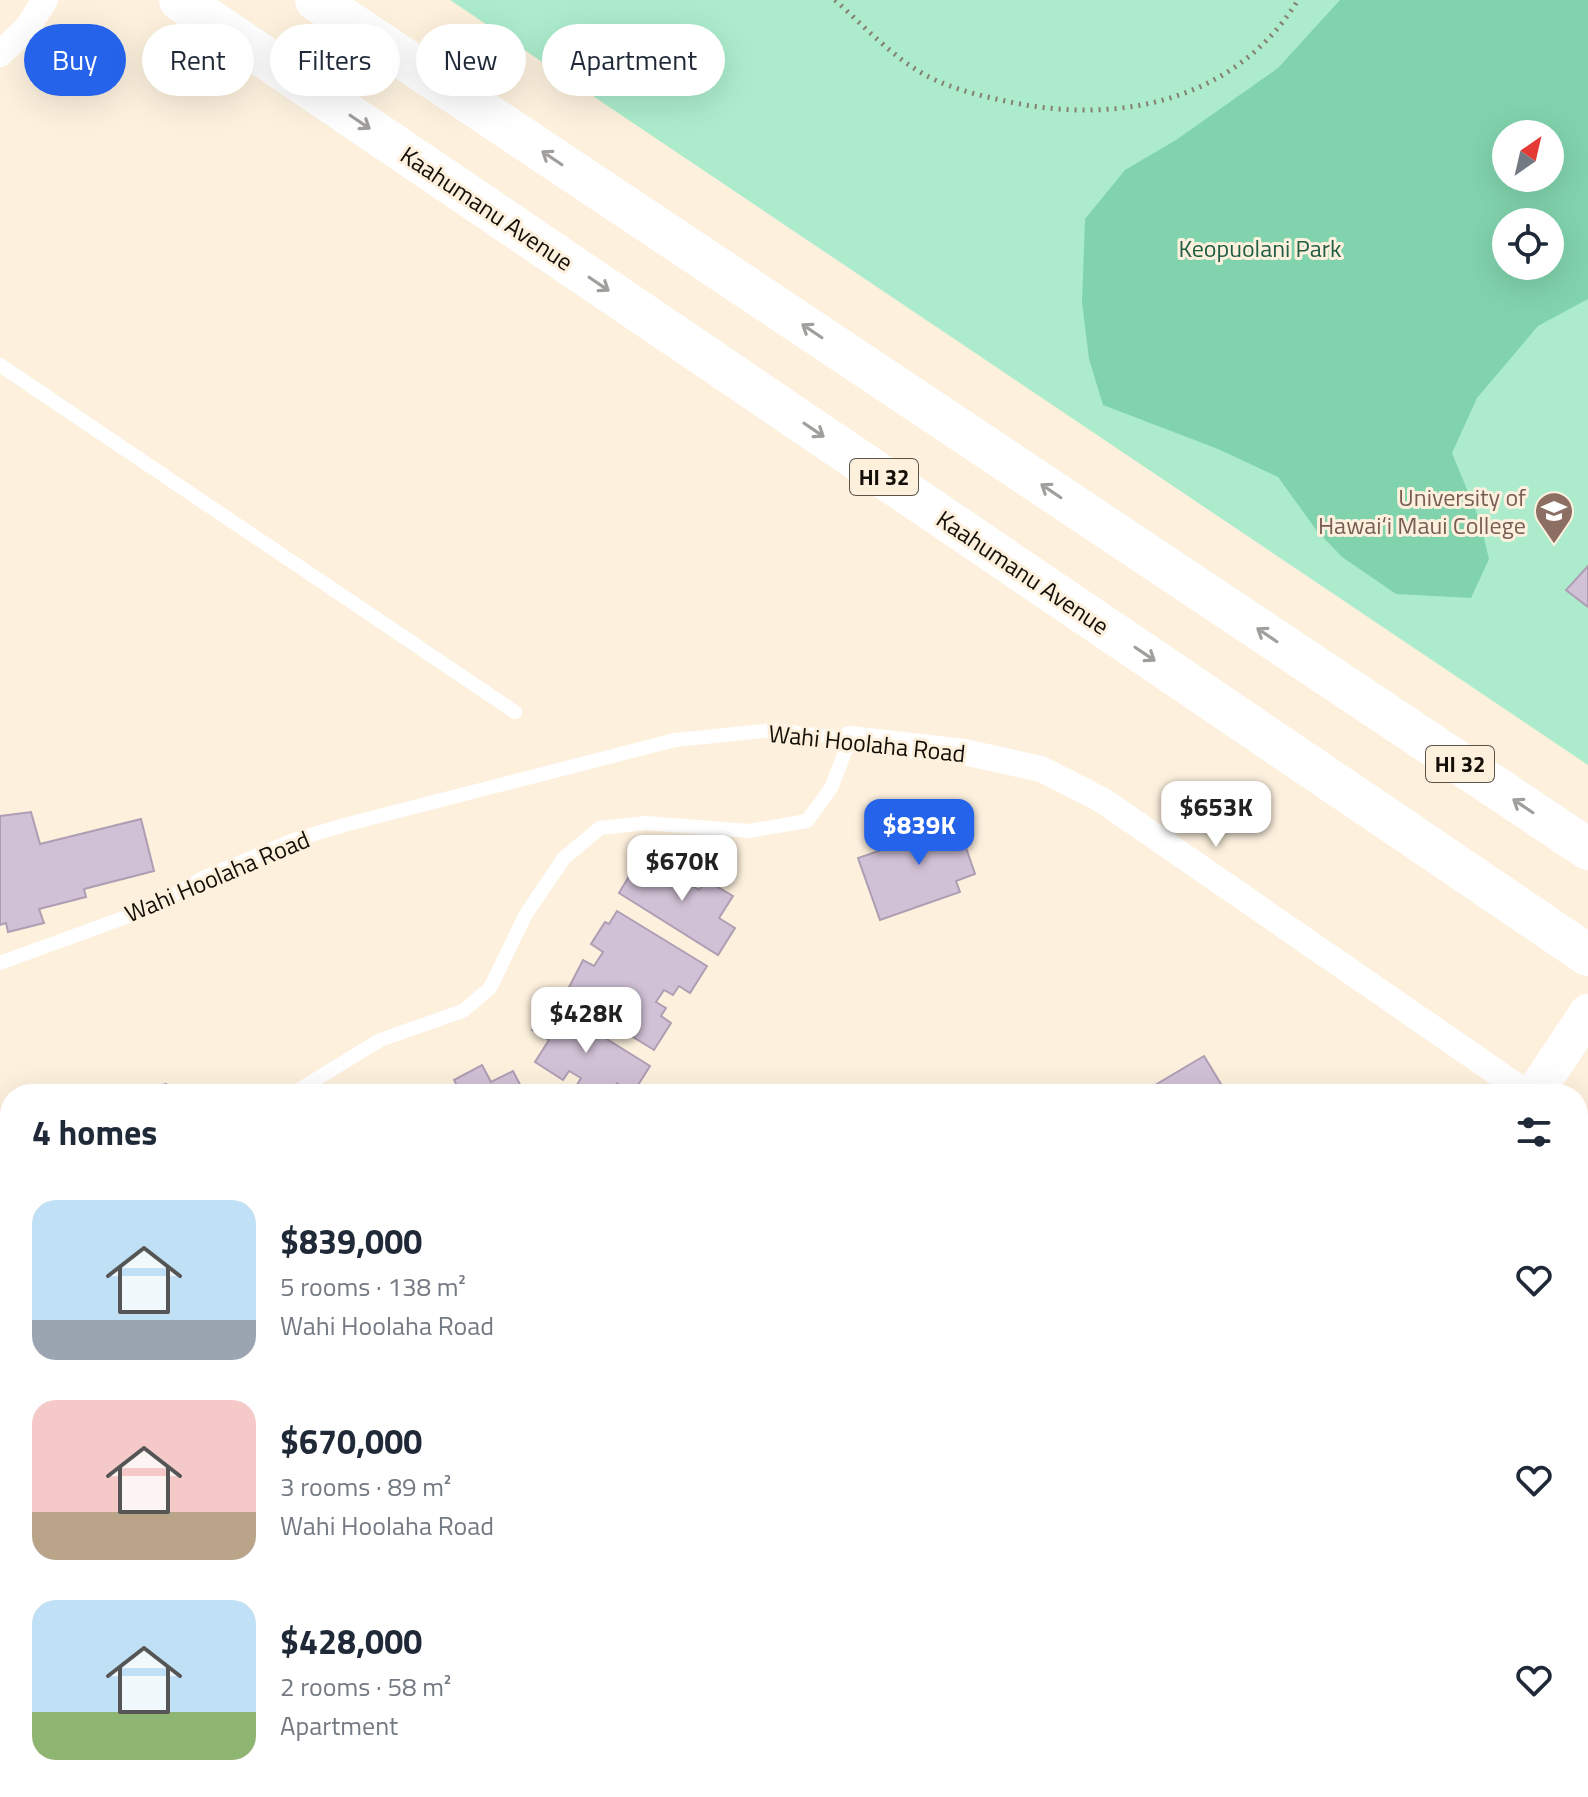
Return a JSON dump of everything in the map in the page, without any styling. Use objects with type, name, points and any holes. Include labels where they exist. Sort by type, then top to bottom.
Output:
[{"type":"main road","name":"Kaahumanu Avenue","points":[[180,0],[1588,955]]},
{"type":"main road","name":"HI 32","points":[[316,0],[1588,849]]},
{"type":"street","points":[[0,54],[27,28],[45,0]]},
{"type":"street","name":"Wahi Hoolaha Road","points":[[850,739],[964,752],[1041,769],[1102,800],[1514,1084]]},
{"type":"street","points":[[1541,1084],[1588,1013]]},
{"type":"lane","points":[[0,365],[515,712]]},
{"type":"lane","name":"Wahi Hoolaha Road","points":[[0,963],[148,909],[203,878],[294,840],[348,824],[675,740],[773,730],[850,739]]},
{"type":"lane","points":[[308,1084],[380,1040],[463,1011],[490,988],[526,914],[557,869],[600,828],[646,823],[749,831],[807,821],[831,788],[850,739]]},
{"type":"path","points":[[835,0],[902,58],[940,82],[968,93],[1043,109],[1094,111],[1152,106],[1196,91],[1247,60],[1287,18],[1298,0]]},
{"type":"green space","name":"Keopuolani Park","points":[[450,0],[1588,0],[1588,765],[593,96],[725,96],[725,24],[542,24],[542,62],[526,51],[526,24],[486,24]]},
{"type":"green space","points":[[1340,0],[1588,0],[1588,299],[1538,326],[1477,398],[1452,453],[1480,521],[1489,559],[1471,598],[1396,594],[1342,557],[1317,531],[1278,477],[1218,449],[1103,405],[1089,359],[1082,302],[1085,219],[1125,170],[1176,140],[1278,68]]},
{"type":"building","points":[[1588,566],[1588,607],[1566,590]]},
{"type":"building","points":[[952,807],[975,874],[956,881],[960,892],[880,920],[858,858],[922,836],[916,819]]},
{"type":"building","points":[[31,812],[40,844],[141,819],[154,871],[84,889],[86,897],[39,909],[44,923],[8,932],[6,923],[0,925],[0,816]]},
{"type":"building","points":[[665,855],[692,871],[686,882],[699,890],[706,880],[733,896],[719,918],[735,928],[718,955],[619,893],[636,865],[652,875]]},
{"type":"building","points":[[617,911],[707,966],[690,993],[679,986],[673,995],[664,990],[656,1002],[666,1008],[661,1016],[671,1023],[654,1050],[565,995],[583,960],[594,966],[603,952],[591,944],[605,922],[609,924]]},
{"type":"building","points":[[549,1003],[650,1066],[639,1084],[577,1084],[581,1078],[569,1071],[563,1080],[535,1062],[549,1040],[532,1030]]},
{"type":"building","points":[[1204,1056],[1221,1084],[1157,1084]]},
{"type":"building","points":[[482,1065],[491,1082],[513,1071],[520,1084],[456,1084],[454,1080]]},
{"type":"place","name":"University of Hawai‘i Maui College","points":[[1554,545]]}]
